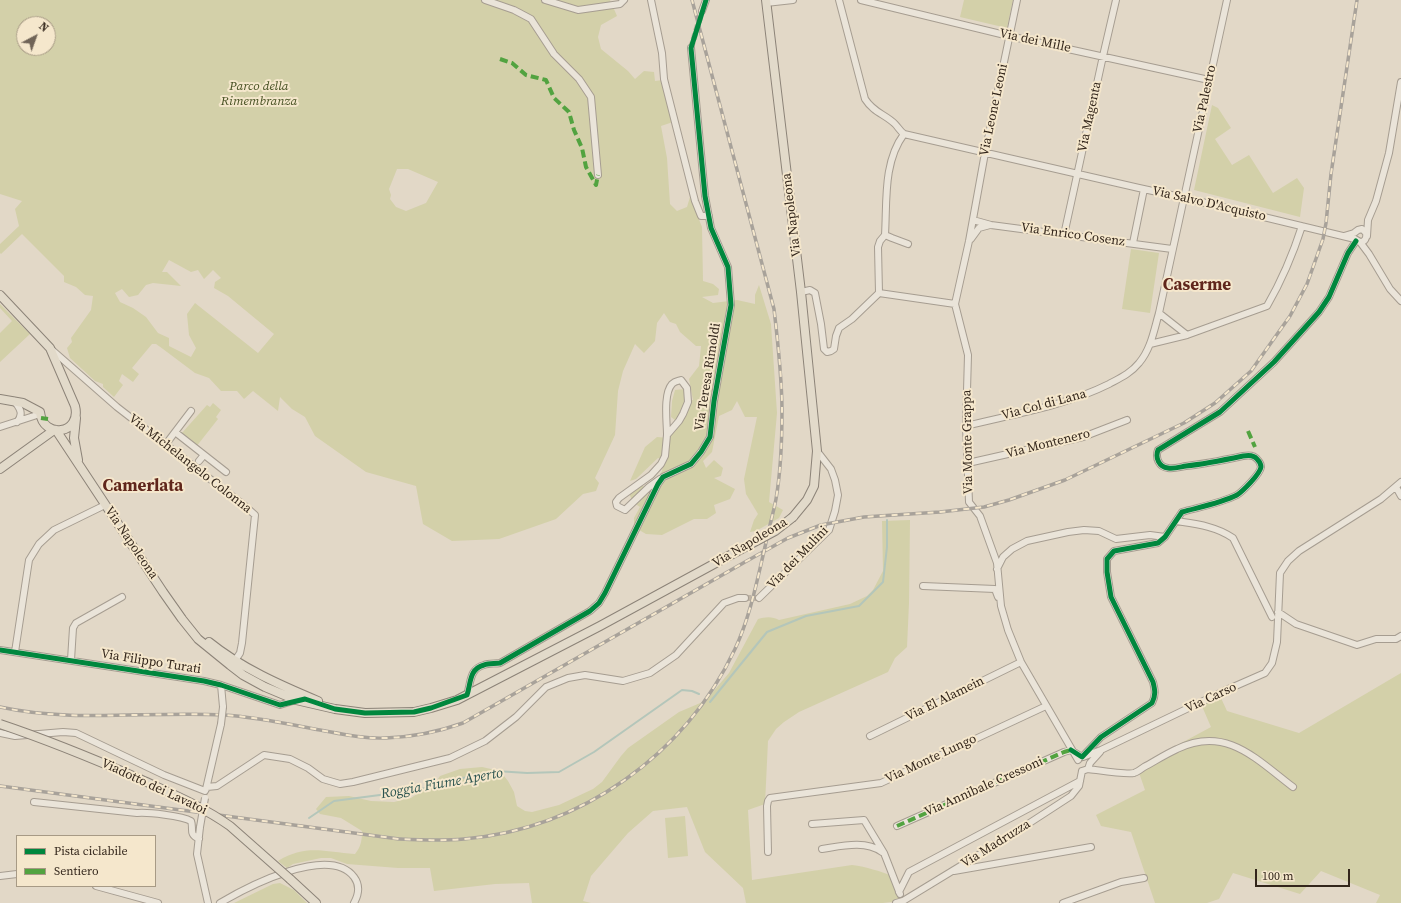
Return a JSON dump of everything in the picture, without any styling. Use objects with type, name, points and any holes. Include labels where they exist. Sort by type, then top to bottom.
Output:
[{"type":"main road","name":"Via Napoleona","points":[[40,413],[43,421],[52,429],[182,619],[198,639],[243,675],[265,687],[296,700],[305,699],[335,709],[365,713],[414,712],[431,708],[466,695],[600,626],[775,531],[793,517],[807,500],[814,486],[817,451],[801,292],[766,1]]},
{"type":"main road","name":"Via Napoleona","points":[[0,295],[50,348],[74,401],[76,410],[74,438],[79,467]]},
{"type":"main road","points":[[0,399],[23,403],[40,413]]},
{"type":"main road","points":[[0,469],[47,435],[52,429],[66,429],[71,426],[76,415]]},
{"type":"main road","name":"Via Napoleona","points":[[182,619],[212,644],[270,680],[335,709]]},
{"type":"main road","name":"Via Napoleona","points":[[219,656],[236,659]]},
{"type":"main road","name":"Viadotto dei Lavatoi","points":[[0,724],[94,759],[192,803],[219,818],[316,902]]},
{"type":"street","points":[[485,0],[514,10],[531,19],[554,54],[579,80],[591,97],[598,175]]},
{"type":"street","points":[[545,0],[578,10],[620,4],[624,0]]},
{"type":"street","points":[[651,0],[662,53],[664,79],[694,201],[701,216],[708,216]]},
{"type":"street","points":[[702,11],[706,0]]},
{"type":"street","points":[[766,1],[793,0]]},
{"type":"street","points":[[801,292],[810,290],[815,293],[824,347],[827,352],[831,351],[834,349],[839,328],[852,319],[879,293],[878,247],[880,241],[885,235],[891,161],[896,145],[904,134],[895,124],[872,109],[865,99],[839,0]]},
{"type":"street","name":"Via dei Mille","points":[[861,0],[1009,36],[1209,80]]},
{"type":"street","name":"Via Leone Leoni","points":[[955,304],[1017,0]]},
{"type":"street","name":"Via Magenta","points":[[1064,235],[1116,0]]},
{"type":"street","name":"Via Palestro","points":[[1172,249],[1185,198],[1227,0]]},
{"type":"street","name":"Via Teresa Rimoldi","points":[[667,435],[665,456],[660,464],[651,475],[619,498],[616,502],[617,506],[625,510],[649,487],[663,477],[691,464],[701,452],[710,437],[714,401],[731,305],[728,267],[711,228],[708,216],[700,150],[691,48]]},
{"type":"street","points":[[1293,787],[1249,754],[1233,745],[1216,740],[1201,740],[1188,743],[1134,773],[1077,767],[1081,758],[1100,738],[1152,703],[1155,697],[1153,682],[1111,597],[1107,572],[1107,559],[1114,551],[1158,543],[1165,537],[1182,512],[1239,494],[1259,472],[1261,464],[1254,457],[1248,455],[1213,463],[1169,469],[1162,466],[1157,460],[1156,454],[1158,450],[1220,412],[1274,362],[1319,312],[1329,297],[1348,253],[1359,237],[1376,201],[1388,158],[1401,82]]},
{"type":"street","name":"Via Salvo D'Acquisto","points":[[904,134],[1185,198],[1340,236],[1359,237]]},
{"type":"street","points":[[1133,243],[1144,189]]},
{"type":"street","name":"Via Enrico Cosenz","points":[[973,220],[1064,235],[1172,249]]},
{"type":"street","points":[[1359,237],[1368,220]]},
{"type":"street","points":[[969,241],[980,228],[991,224]]},
{"type":"street","points":[[1150,344],[1187,335],[1267,306],[1287,268],[1302,226]]},
{"type":"street","points":[[885,235],[908,244]]},
{"type":"street","points":[[1359,237],[1390,289],[1401,301]]},
{"type":"street","name":"Via Col di Lana","points":[[966,426],[1080,397],[1132,370],[1140,363],[1150,344],[1159,313],[1172,249]]},
{"type":"street","points":[[879,293],[955,304]]},
{"type":"street","name":"Via Monte Grappa","points":[[955,304],[968,355],[966,426],[969,502],[980,516],[996,563],[1001,606],[1008,630],[1021,662],[1071,750]]},
{"type":"street","points":[[1159,313],[1187,335]]},
{"type":"street","name":"Via Michelangelo Colonna","points":[[50,348],[117,407],[255,515],[242,643],[240,653],[236,659]]},
{"type":"street","points":[[681,380],[687,388],[688,402],[683,414],[667,435],[668,396],[672,384],[681,380]]},
{"type":"street","points":[[14,401],[19,407],[21,413],[17,422]]},
{"type":"street","points":[[166,444],[191,412]]},
{"type":"street","points":[[0,427],[40,413]]},
{"type":"street","name":"Via Montenero","points":[[968,464],[1083,437],[1127,420]]},
{"type":"street","points":[[174,432],[226,472]]},
{"type":"street","name":"Via dei Mulini","points":[[759,598],[829,530],[838,495],[831,469],[817,451]]},
{"type":"street","points":[[199,461],[204,455]]},
{"type":"street","points":[[466,695],[472,675],[478,667],[486,664],[500,663],[583,615],[599,603],[654,491],[663,477]]},
{"type":"street","name":"Via Carso","points":[[1081,758],[1265,673],[1272,663],[1277,642],[1280,573],[1288,561],[1299,551],[1381,499],[1401,482]]},
{"type":"street","points":[[1396,487],[1401,496]]},
{"type":"street","points":[[15,652],[29,560],[39,544],[54,530],[105,505]]},
{"type":"street","points":[[1176,521],[1208,526],[1233,538],[1272,617]]},
{"type":"street","points":[[997,569],[1003,557],[1012,549],[1027,541],[1068,532],[1084,530],[1099,531],[1116,539],[1150,534],[1165,537]]},
{"type":"street","points":[[923,586],[995,589],[1001,606]]},
{"type":"street","points":[[71,660],[73,628],[76,624],[122,597]]},
{"type":"street","points":[[0,732],[15,736],[63,732],[76,733],[164,775],[206,789],[217,786],[264,756],[290,759],[308,768],[323,779],[340,784],[353,782],[450,758],[485,741],[516,718],[546,687],[568,678],[585,675],[624,681],[650,673],[676,655],[724,603],[738,598],[745,598]]},
{"type":"street","points":[[1278,612],[1296,624],[1357,645],[1376,639],[1396,639],[1401,636]]},
{"type":"street","name":"Via Filippo Turati","points":[[0,650],[196,680],[221,685],[280,705],[296,700]]},
{"type":"street","name":"Via El Alamein","points":[[870,736],[1021,662]]},
{"type":"street","points":[[208,903],[197,854],[206,789],[221,724],[223,707],[221,685]]},
{"type":"street","name":"Via Monte Lungo","points":[[768,852],[767,806],[770,798],[881,783],[1046,706]]},
{"type":"street","points":[[1071,750],[1081,758],[1090,761],[1087,768]]},
{"type":"street","name":"Via Annibale Cressoni","points":[[897,826],[1071,750]]},
{"type":"street","name":"Via Carso","points":[[1087,768],[1101,750]]},
{"type":"street","name":"Via Madruzza","points":[[896,903],[903,902],[1008,838],[1071,796],[1078,789],[1080,781],[1087,768]]},
{"type":"street","points":[[899,892],[909,872],[1080,781]]},
{"type":"street","points":[[34,802],[137,813],[144,812],[182,818],[191,821],[192,834],[194,837],[199,838]]},
{"type":"street","points":[[812,824],[864,820],[884,853],[903,902]]},
{"type":"street","points":[[822,849],[857,844],[879,850],[884,853]]},
{"type":"street","points":[[951,872],[1091,847]]},
{"type":"street","points":[[220,903],[234,895],[296,869],[323,864],[334,865],[344,869],[354,877],[357,882],[358,890],[354,903]]},
{"type":"street","points":[[0,876],[16,874]]},
{"type":"street","points":[[1063,903],[1120,882],[1144,878]]},
{"type":"street","points":[[100,887],[154,902]]},
{"type":"street","points":[[227,903],[234,895]]},
{"type":"green space","name":"Parco della Rimembranza","points":[[0,0],[610,0],[617,16],[601,25],[598,37],[601,49],[628,71],[635,79],[644,71],[654,72],[655,81],[663,80],[673,122],[661,126],[667,158],[670,204],[677,211],[687,207],[690,197],[702,227],[703,281],[713,284],[719,289],[718,295],[702,297],[713,303],[737,300],[755,304],[755,295],[759,285],[771,324],[777,413],[769,502],[783,510],[779,518],[756,531],[750,532],[754,520],[758,514],[746,494],[744,479],[757,417],[745,417],[737,401],[732,410],[719,416],[712,452],[703,461],[706,468],[714,460],[723,468],[721,476],[714,478],[735,489],[730,499],[714,505],[716,513],[707,519],[694,519],[662,535],[646,534],[634,527],[634,518],[640,507],[634,503],[629,494],[640,484],[650,495],[662,471],[664,460],[658,458],[636,479],[630,481],[645,447],[657,437],[669,438],[669,429],[675,420],[671,417],[672,401],[675,390],[685,389],[686,400],[693,400],[689,379],[699,366],[701,346],[696,346],[680,332],[676,324],[670,322],[664,313],[657,323],[655,341],[644,353],[635,344],[623,371],[618,391],[615,435],[595,478],[599,483],[596,491],[583,494],[556,519],[499,539],[452,541],[423,524],[416,486],[366,472],[315,436],[305,417],[292,409],[280,397],[278,411],[253,391],[244,399],[237,391],[221,391],[209,378],[195,373],[156,344],[152,344],[132,368],[139,374],[133,382],[122,374],[119,381],[123,385],[114,397],[103,387],[103,384],[95,381],[70,358],[67,348],[72,342],[71,338],[91,310],[93,296],[85,295],[76,287],[64,282],[64,276],[22,234],[1,254],[0,253],[0,244],[19,226],[15,209],[22,201],[0,194]],"holes":[[[397,169],[408,169],[438,182],[426,203],[406,211],[396,207],[390,199],[391,195],[389,189]],[[169,260],[191,272],[198,270],[204,279],[213,270],[221,278],[215,282],[214,288],[228,296],[274,334],[258,353],[195,303],[187,314],[189,335],[196,348],[191,357],[169,346],[169,338],[158,333],[146,317],[133,308],[120,302],[115,293],[122,289],[129,297],[138,295],[146,285],[153,283],[181,286],[167,272],[162,272]]]},
{"type":"green space","points":[[964,0],[1013,0],[1007,28],[960,17]]},
{"type":"green space","points":[[1212,105],[1218,108],[1231,128],[1215,139],[1232,165],[1249,155],[1273,193],[1297,178],[1304,188],[1300,217],[1194,190]]},
{"type":"green space","points":[[1131,249],[1159,253],[1150,313],[1122,309]]},
{"type":"green space","points":[[0,304],[30,334],[0,362],[0,333],[12,321],[0,308]]},
{"type":"green space","points":[[213,403],[221,410],[216,417],[218,419],[196,447],[181,434],[207,405],[210,407]]},
{"type":"green space","points":[[910,520],[907,647],[895,658],[888,672],[799,712],[776,729],[768,741],[765,804],[748,810],[752,880],[852,865],[873,869],[893,876],[899,901],[883,903],[746,903],[743,888],[705,852],[687,807],[653,811],[628,833],[591,876],[583,901],[591,903],[532,903],[529,883],[495,884],[434,891],[430,868],[398,868],[347,864],[331,858],[321,858],[293,864],[287,868],[278,861],[297,852],[315,850],[355,854],[359,849],[362,831],[341,818],[320,814],[316,809],[326,797],[349,796],[371,801],[394,802],[411,798],[426,788],[433,786],[440,776],[460,769],[482,767],[500,771],[514,792],[517,806],[525,811],[532,812],[559,805],[593,789],[602,782],[628,748],[679,712],[705,701],[729,673],[758,619],[768,617],[779,620],[850,604],[867,596],[873,590],[883,571],[882,521]]},
{"type":"green space","points":[[1401,673],[1401,903],[1376,903],[1380,895],[1321,871],[1300,894],[1233,873],[1219,899],[1207,903],[1155,903],[1131,832],[1101,826],[1096,815],[1145,790],[1137,767],[1211,727],[1201,704],[1221,698],[1227,711],[1299,733]]},
{"type":"green space","points":[[685,816],[688,856],[668,858],[665,818]]},
{"type":"green space","points":[[280,883],[294,890],[307,903],[234,903],[273,884]]},
{"type":"waterway","name":"Roggia Fiume Aperto","points":[[710,702],[767,632],[806,616],[859,606],[883,582],[887,547],[887,520]]},
{"type":"waterway","name":"Roggia Fiume Aperto","points":[[309,818],[334,801],[418,790],[458,779],[496,771],[527,773],[559,772],[594,752],[682,690],[692,691],[699,694]]},
{"type":"tunnel","points":[[691,48],[702,11]]},
{"type":"tunnel","points":[[745,598],[759,598]]},
{"type":"railway","points":[[0,786],[399,839],[464,839],[507,832],[549,820],[588,802],[625,780],[658,753],[688,722],[714,687],[735,649],[749,612],[778,488],[782,422],[781,373],[774,309],[692,0]]},
{"type":"railway","points":[[0,707],[27,712],[83,716],[196,714],[236,716],[370,738],[416,735],[444,729],[463,723],[788,538],[821,525],[864,517],[940,512],[984,507],[1009,500],[1065,480],[1184,423],[1215,403],[1251,371],[1290,316],[1307,284],[1323,239],[1326,223],[1331,174],[1357,0]]},
{"type":"marked path","points":[[500,59],[512,63],[526,75],[546,80],[554,98],[569,112],[574,130],[582,148],[586,167],[596,185],[598,175]]},
{"type":"marked path","points":[[41,418],[48,419]]},
{"type":"marked path","points":[[1248,431],[1255,447]]},
{"type":"marked path","points":[[897,826],[1071,750]]},
{"type":"cycle path","points":[[0,650],[204,681],[221,685],[280,705],[305,699],[335,709],[365,713],[414,712],[431,708],[467,695],[471,677],[479,667],[488,664],[500,663],[590,611],[599,603],[658,484],[663,477],[691,464],[701,452],[710,437],[714,401],[731,305],[728,267],[711,228],[705,196],[691,48],[706,0]]},
{"type":"cycle path","points":[[1071,750],[1082,757],[1101,737],[1152,703],[1155,695],[1153,682],[1111,597],[1107,572],[1107,559],[1114,551],[1158,543],[1165,537],[1182,512],[1217,503],[1237,495],[1255,478],[1261,467],[1256,458],[1249,455],[1168,468],[1162,466],[1158,462],[1158,450],[1220,412],[1274,362],[1319,312],[1329,297],[1348,253],[1356,241]]},
{"type":"district","name":"Caserme","points":[[1197,286]]},
{"type":"district","name":"Camerlata","points":[[143,487]]}]
